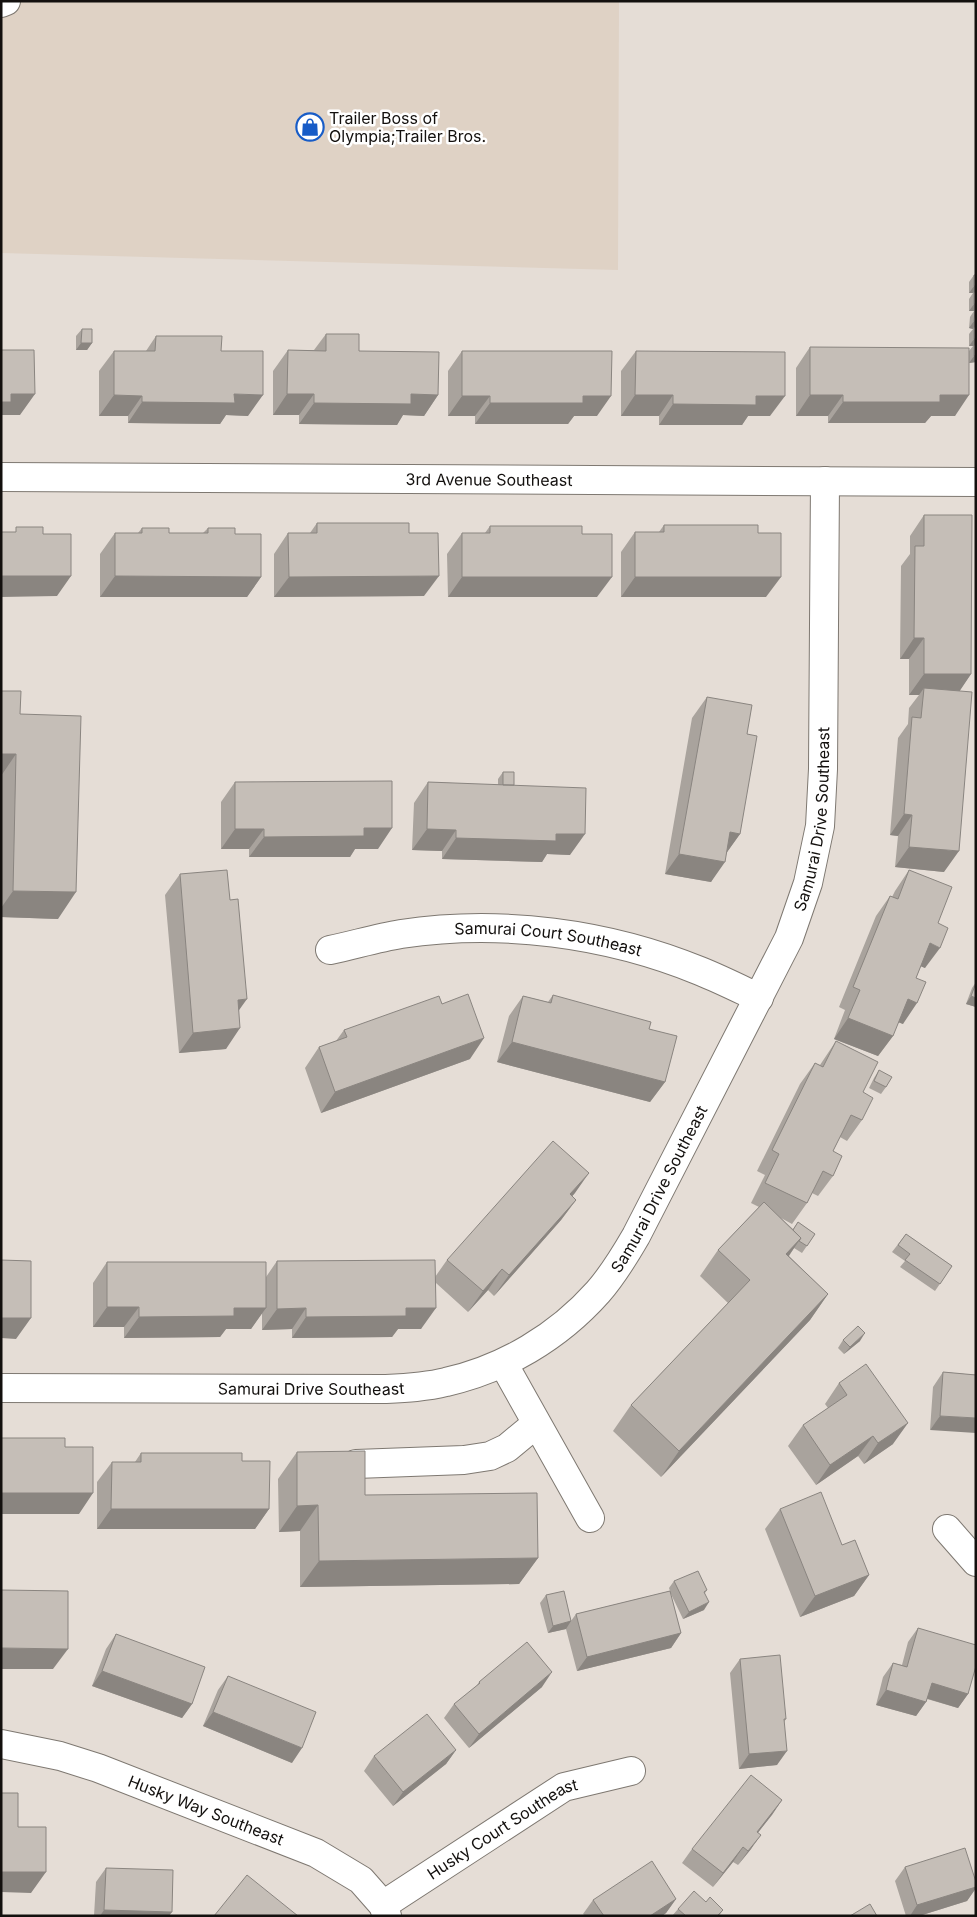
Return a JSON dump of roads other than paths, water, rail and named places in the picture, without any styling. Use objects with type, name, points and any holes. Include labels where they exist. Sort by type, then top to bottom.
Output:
[{"type":"street","points":[[1,3],[6,1]]},
{"type":"street","name":"3rd Avenue Southeast","points":[[1,477],[976,482]]},
{"type":"street","name":"Samurai Drive Southeast","points":[[1,1388],[386,1389],[416,1387],[446,1382],[474,1374],[502,1363],[529,1349],[578,1313],[598,1292],[621,1261],[636,1236],[759,998],[789,938],[808,883],[820,826],[823,769],[825,481]]},
{"type":"street","name":"Samurai Court Southeast","points":[[330,950],[400,934],[459,929],[540,932],[586,937],[659,956],[700,971],[759,998]]},
{"type":"street","points":[[502,1363],[590,1518]]},
{"type":"street","points":[[356,1464],[464,1460],[490,1456],[507,1448],[536,1424]]},
{"type":"street","points":[[947,1529],[976,1562]]},
{"type":"street","name":"Husky Way Southeast","points":[[1,1744],[60,1756],[98,1768],[316,1853],[361,1880],[385,1910]]},
{"type":"street","name":"Husky Court Southeast","points":[[385,1910],[564,1787],[631,1771]]},
{"type":"place","name":"Trailer Boss of Olympia;Trailer Bros.","points":[[310,127]]}]
